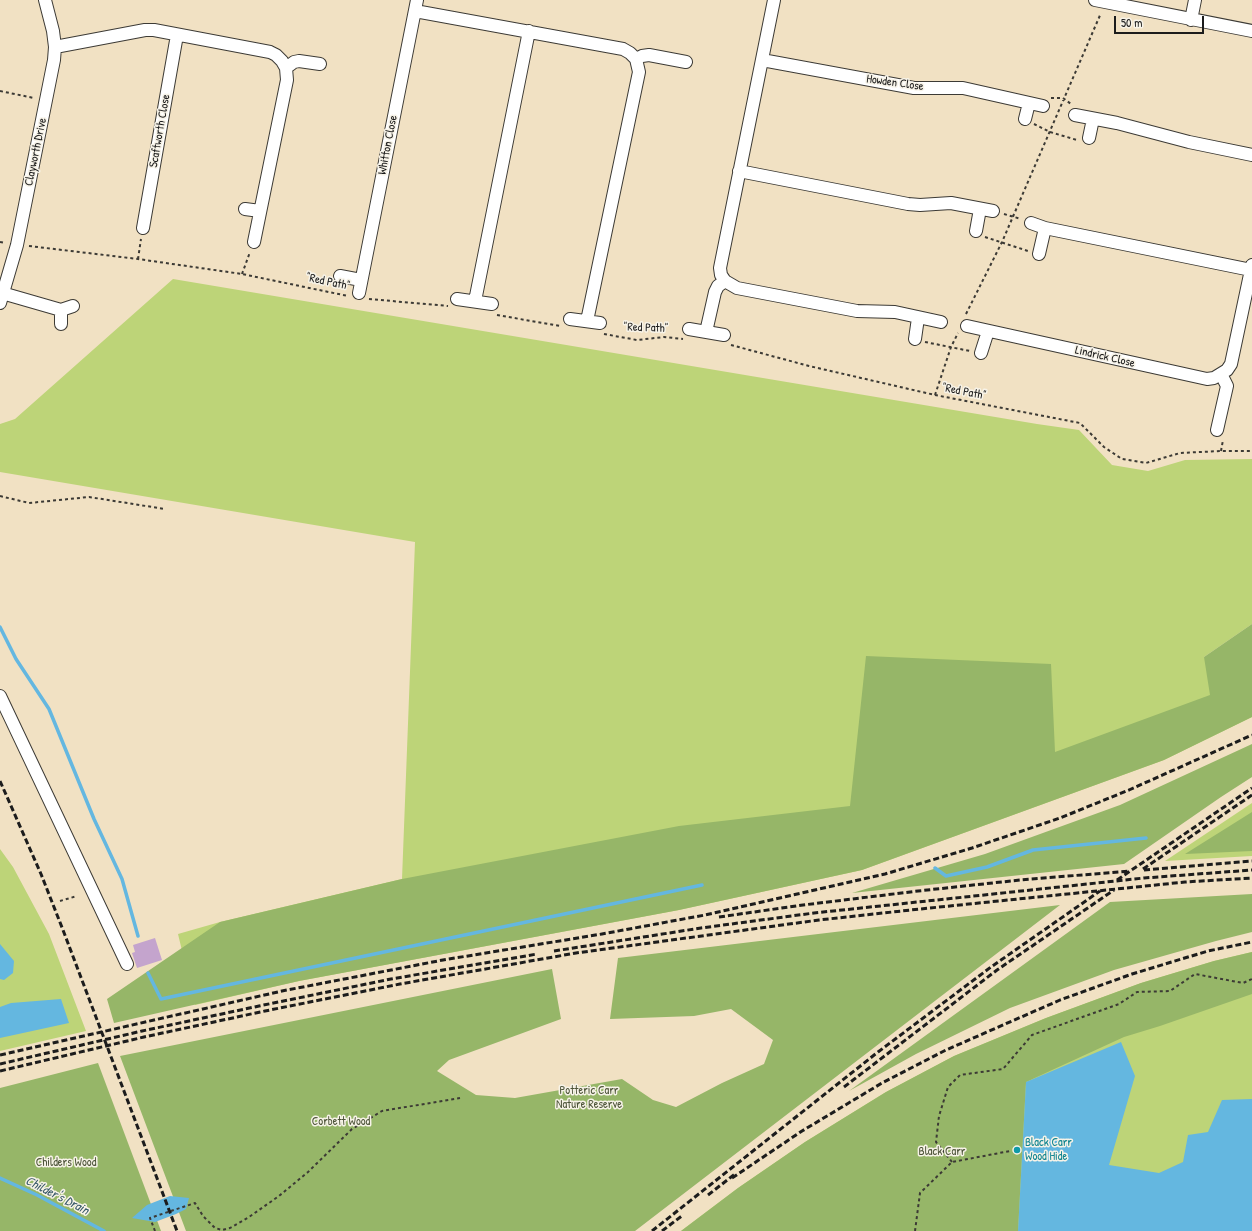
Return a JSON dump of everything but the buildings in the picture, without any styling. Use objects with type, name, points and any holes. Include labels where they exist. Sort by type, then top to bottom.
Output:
[{"type":"street","name":"Clayworth Drive","points":[[1,298],[16,245],[54,60],[55,47],[53,30],[46,0]]},
{"type":"street","points":[[774,0],[720,268],[721,275],[725,280],[737,288],[857,311],[895,312],[941,322]]},
{"type":"street","points":[[1192,20],[1195,0]]},
{"type":"street","points":[[1100,1],[1252,31]]},
{"type":"street","name":"Whitton Close","points":[[358,296],[416,5],[529,31],[623,49],[636,59]]},
{"type":"street","points":[[55,47],[146,30],[154,30],[270,52],[276,55],[286,68],[287,80],[254,242]]},
{"type":"street","points":[[475,301],[529,31]]},
{"type":"street","name":"Scaftworth Close","points":[[143,228],[177,35]]},
{"type":"street","points":[[586,321],[639,72],[636,59],[649,55],[686,62]]},
{"type":"street","name":"Howden Close","points":[[762,60],[914,88],[963,88],[1043,106]]},
{"type":"street","points":[[286,68],[294,62],[299,61],[320,64]]},
{"type":"street","points":[[1025,119],[1029,102]]},
{"type":"street","points":[[1075,115],[1117,123],[1188,142],[1252,155]]},
{"type":"street","points":[[1089,138],[1093,119]]},
{"type":"street","points":[[740,171],[908,204],[920,205],[951,203],[993,211]]},
{"type":"street","points":[[245,209],[260,211]]},
{"type":"street","points":[[976,231],[980,209]]},
{"type":"street","points":[[1031,223],[1044,228],[1252,268],[1232,364],[1221,374],[1227,386],[1217,430]]},
{"type":"street","points":[[1039,254],[1044,228]]},
{"type":"street","points":[[340,276],[361,280]]},
{"type":"street","points":[[706,332],[715,292],[718,286],[725,280]]},
{"type":"street","points":[[1,298],[61,310],[73,306]]},
{"type":"street","points":[[456,303],[475,301],[492,309]]},
{"type":"street","points":[[61,310],[61,324]]},
{"type":"street","points":[[914,339],[918,318]]},
{"type":"street","points":[[566,323],[586,321],[600,328]]},
{"type":"street","name":"Lindrick Close","points":[[964,325],[1207,379],[1214,378],[1221,374]]},
{"type":"street","points":[[982,354],[988,331]]},
{"type":"street","points":[[688,335],[706,332],[726,340]]},
{"type":"street","points":[[0,696],[127,964]]},
{"type":"path","points":[[935,395],[951,347],[964,325],[1050,132],[1100,1]]},
{"type":"path","points":[[0,91],[46,100]]},
{"type":"path","points":[[1043,106],[1047,98],[1063,98],[1077,107],[1075,115]]},
{"type":"path","points":[[1025,119],[1050,132],[1086,143],[1089,138]]},
{"type":"path","points":[[993,211],[1013,216],[1031,223]]},
{"type":"path","points":[[138,259],[143,228]]},
{"type":"path","points":[[976,231],[975,234],[1039,254]]},
{"type":"path","name":"\"Red Path\"","points":[[0,242],[138,259],[242,274],[358,296],[456,303]]},
{"type":"path","points":[[242,274],[254,242]]},
{"type":"path","points":[[492,309],[566,323]]},
{"type":"path","name":"\"Red Path\"","points":[[600,328],[637,340],[688,335]]},
{"type":"path","points":[[914,339],[982,354]]},
{"type":"path","name":"\"Red Path\"","points":[[726,340],[735,346],[809,366],[935,395],[1080,423],[1104,447],[1122,459],[1146,463],[1180,454],[1221,451],[1252,452]]},
{"type":"path","points":[[0,496],[29,503],[88,497],[165,510]]},
{"type":"path","points":[[60,901],[77,896]]},
{"type":"path","points":[[952,1162],[936,1142],[940,1116],[948,1087],[960,1075],[1003,1069],[1032,1035],[1119,1004],[1137,992],[1170,991],[1195,974],[1243,983],[1252,980]]},
{"type":"path","points":[[155,1231],[150,1218],[195,1203],[203,1216],[215,1228],[222,1230],[230,1228],[279,1196],[308,1172],[352,1129],[382,1111],[460,1098]]},
{"type":"path","points":[[915,1231],[920,1193],[952,1162],[1010,1151]]},
{"type":"green space","points":[[173,279],[1079,430],[1112,465],[1148,471],[1185,460],[1252,459],[1252,624],[1204,657],[1252,717],[1164,760],[862,870],[679,910],[299,981],[195,1005],[178,934],[220,922],[402,879],[415,542],[0,472],[0,424],[15,419]]},
{"type":"green space","points":[[1252,624],[1252,717],[1164,760],[862,870],[679,910],[299,981],[114,1023],[107,999],[220,922],[402,879],[679,826],[850,806],[866,656],[1051,664],[1055,752],[1210,695],[1204,657]]},
{"type":"green space","points":[[1252,744],[1252,777],[1124,864],[852,893],[985,854],[1120,805]]},
{"type":"green space","points":[[1252,803],[1252,856],[1165,861]]},
{"type":"green space","points":[[1252,812],[1252,851],[1185,854]]},
{"type":"green space","points":[[0,849],[13,867],[49,934],[86,1031],[0,1051]]},
{"type":"green space","points":[[1252,894],[1252,932],[1114,970],[1010,1008],[916,1054],[849,1091],[1110,902]]},
{"type":"green space","name":"Corbett Wood","points":[[1060,905],[635,1231],[186,1231],[120,1056],[552,969],[561,1019],[449,1060],[437,1071],[476,1095],[515,1098],[622,1079],[653,1100],[676,1107],[722,1083],[764,1064],[773,1040],[731,1009],[694,1016],[610,1019],[618,958]]},
{"type":"green space","points":[[1252,952],[1252,1231],[681,1231],[738,1188],[805,1142],[886,1092],[954,1056],[1046,1018],[1141,983],[1214,961]]},
{"type":"green space","name":"Black Carr","points":[[1252,952],[1252,994],[1124,1037],[1026,1082],[1018,1231],[681,1231],[738,1188],[805,1142],[886,1092],[954,1056],[1046,1018],[1141,983],[1214,961]]},
{"type":"green space","name":"Childers Wood","points":[[98,1063],[161,1231],[0,1231],[0,1088]]},
{"type":"water","points":[[0,944],[14,961],[13,973],[4,980],[0,979]]},
{"type":"water","points":[[61,999],[69,1023],[0,1038],[0,1007],[11,1003]]},
{"type":"water","points":[[1121,1042],[1135,1076],[1109,1165],[1159,1173],[1183,1162],[1188,1135],[1208,1132],[1222,1100],[1252,1099],[1252,1231],[1018,1231],[1026,1082]]},
{"type":"water","points":[[170,1196],[189,1198],[186,1209],[155,1222],[132,1218],[147,1205]]},
{"type":"waterway","points":[[0,627],[16,659],[49,709],[94,819],[122,879],[138,936]]},
{"type":"waterway","points":[[935,868],[946,876],[987,867],[1033,850],[1146,838]]},
{"type":"waterway","points":[[148,973],[161,999],[702,885]]},
{"type":"waterway","name":"Childer's Drain","points":[[0,1178],[37,1195],[104,1231]]},
{"type":"railway","points":[[0,1055],[282,991],[443,960],[602,934],[705,915],[885,874],[972,848],[1060,818],[1129,790],[1252,735]]},
{"type":"railway","points":[[0,781],[41,874],[177,1231]]},
{"type":"railway","points":[[1117,880],[1252,788]]},
{"type":"railway","points":[[1143,869],[1252,795]]},
{"type":"railway","points":[[1144,870],[1252,861]]},
{"type":"railway","points":[[554,951],[701,928],[814,913],[1144,878],[1252,870]]},
{"type":"railway","points":[[719,917],[918,891],[1020,880],[1130,871]]},
{"type":"railway","points":[[0,1071],[144,1037],[265,1011],[400,984],[576,953],[819,920],[1185,882],[1252,878]]},
{"type":"railway","points":[[844,1087],[997,970],[1114,890]]},
{"type":"railway","points":[[652,1231],[878,1052],[991,967],[1100,891]]},
{"type":"railway","points":[[732,1178],[802,1131],[882,1083],[946,1050],[1060,1000],[1132,974],[1208,951],[1252,942]]},
{"type":"railway","points":[[0,1064],[259,1006],[391,979],[537,954]]},
{"type":"railway","points":[[708,1195],[735,1174]]},
{"type":"railway","points":[[662,1231],[683,1215]]},
{"type":"place","name":"Black Carr Wood Hide","points":[[1017,1150]]},
{"type":"park label","name":"Potteric Carr Nature Reserve","points":[[589,1098]]}]
